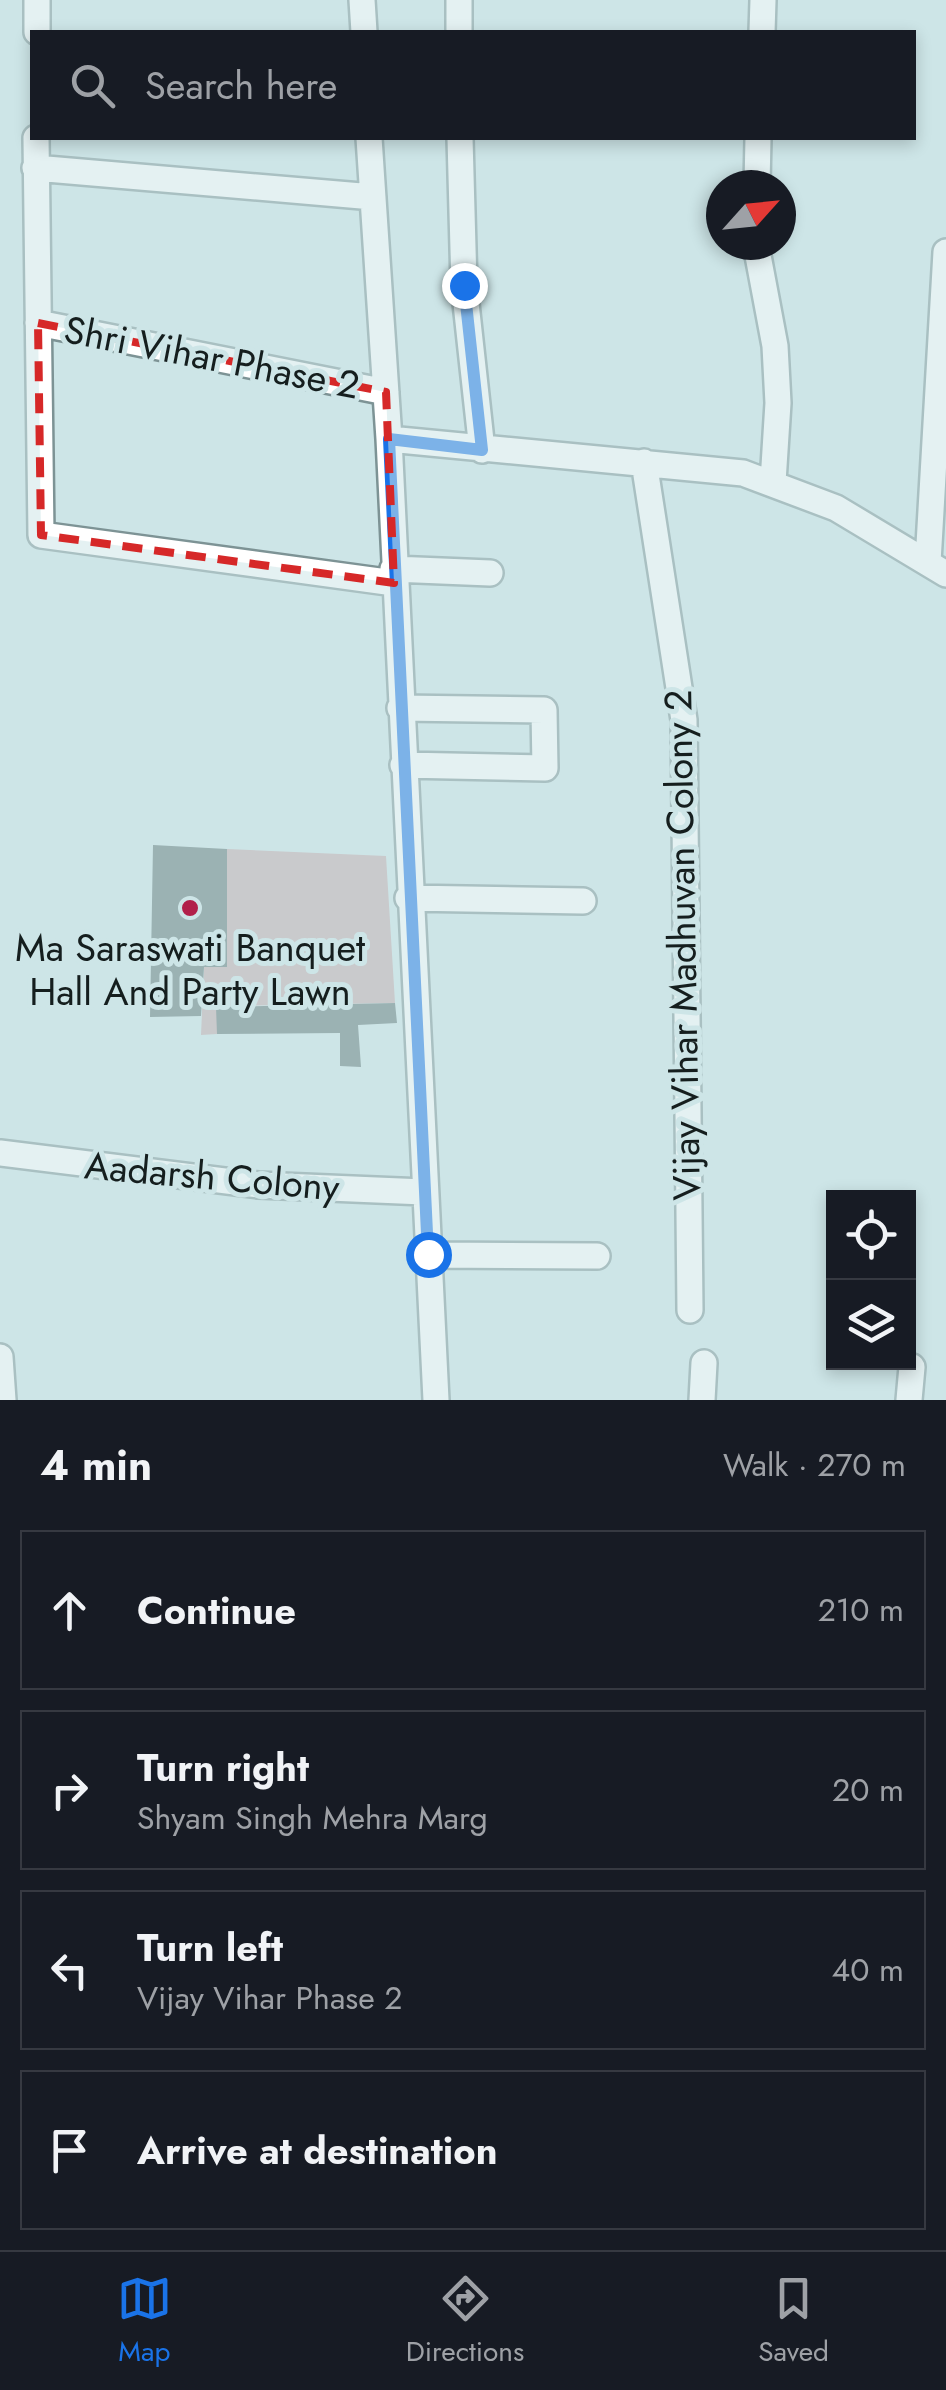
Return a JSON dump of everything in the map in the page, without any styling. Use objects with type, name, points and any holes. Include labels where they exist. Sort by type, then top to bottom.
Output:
[{"type":"street","points":[[37,30],[38,0]]},
{"type":"street","points":[[362,0],[364,30]]},
{"type":"street","points":[[459,0],[459,30]]},
{"type":"street","points":[[762,30],[764,0]]},
{"type":"street","points":[[36,140],[41,535],[393,576],[490,573]]},
{"type":"street","points":[[370,140],[389,439],[408,898],[436,1400]]},
{"type":"street","points":[[460,140],[464,285],[482,450]]},
{"type":"street","points":[[757,170],[758,140]]},
{"type":"street","points":[[35,168],[373,197]]},
{"type":"street","points":[[389,439],[743,473],[836,508],[937,568],[946,252]]},
{"type":"street","points":[[759,260],[775,346],[778,403],[772,482]]},
{"type":"street","name":"Shri Vihar Phase 2","points":[[38,323],[386,392]]},
{"type":"street","name":"Vijay Vihar Madhuvan Colony 2","points":[[644,462],[684,720],[690,1310]]},
{"type":"street","points":[[400,708],[544,710],[545,768],[402,765]]},
{"type":"street","points":[[408,898],[583,900]]},
{"type":"street","name":"Aadarsh Colony","points":[[0,1154],[258,1184],[424,1192]]},
{"type":"street","points":[[428,1254],[597,1256]]},
{"type":"street","points":[[0,1356],[3,1400]]},
{"type":"street","points":[[702,1400],[704,1363]]},
{"type":"street","points":[[908,1400],[912,1370]]},
{"type":"highlighted area","points":[[38,323],[386,392],[394,583],[41,535]]},
{"type":"shaded area","points":[[227,849],[386,856],[395,1003],[217,1006],[217,1034],[201,1035],[204,967],[227,966]]},
{"type":"building","name":"Ma Saraswati Banquet Hall And Party Lawn","points":[[153,845],[227,849],[227,967],[204,967],[201,1016],[150,1017]]},
{"type":"building","points":[[395,1003],[397,1023],[358,1025],[361,1067],[340,1066],[340,1033],[217,1034],[216,1007]]},
{"type":"place","name":"Ma Saraswati Banquet Hall And Party Lawn","points":[[190,908]]},
{"type":"route","points":[[428,1254],[389,439],[482,450],[464,285]]}]
